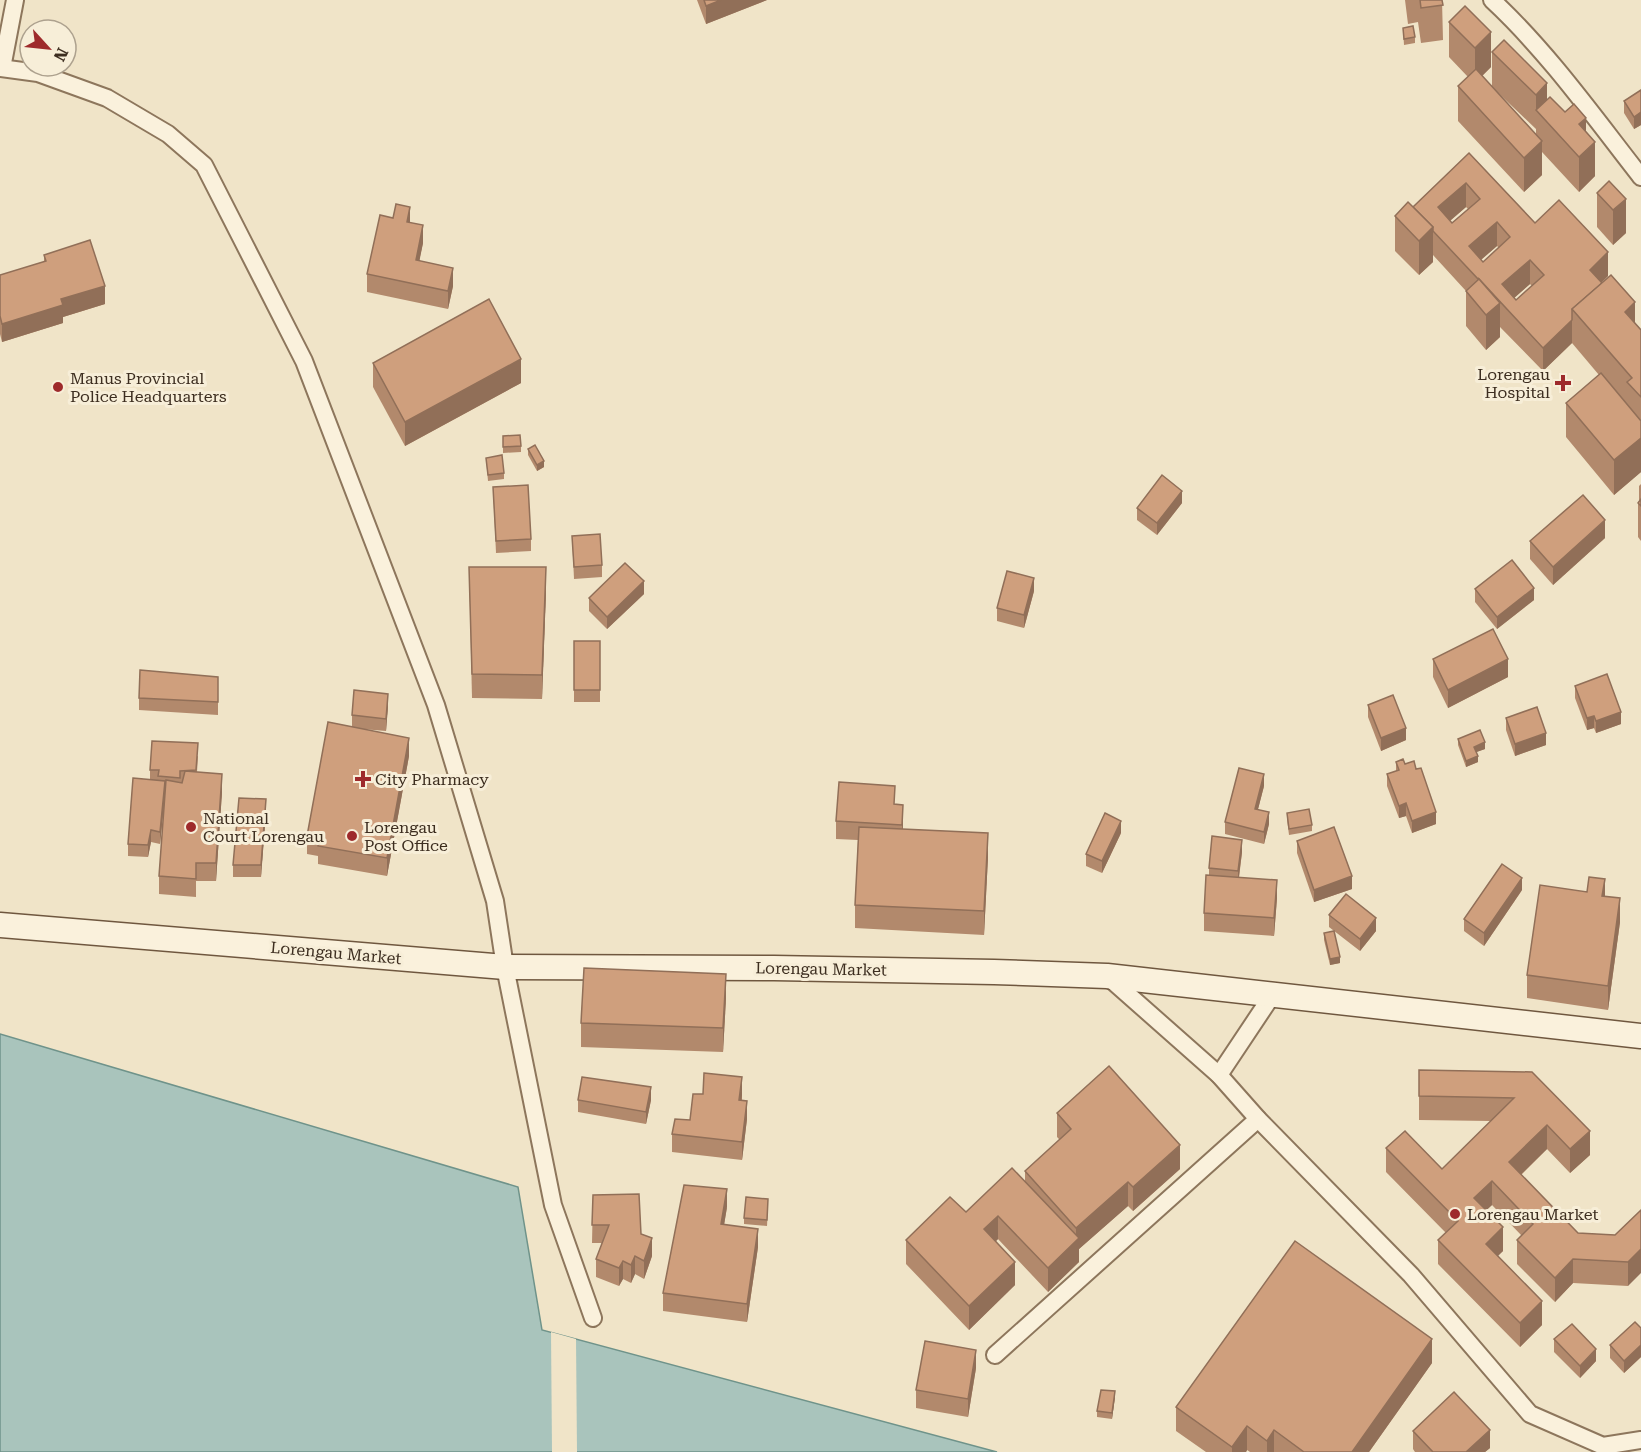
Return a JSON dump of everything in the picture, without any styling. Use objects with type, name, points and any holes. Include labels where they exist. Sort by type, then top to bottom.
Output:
[{"type":"main road","name":"Lorengau Market","points":[[0,925],[505,967],[797,968],[1107,976],[1641,1036]]},
{"type":"street","points":[[15,0],[1,68],[38,73],[107,98],[168,134],[204,165],[304,361],[436,705],[495,901],[505,967],[553,1205],[593,1318]]},
{"type":"street","points":[[1492,0],[1567,82],[1641,177]]},
{"type":"street","points":[[1107,976],[1219,1075],[1258,1119],[1411,1275],[1530,1414],[1603,1446],[1634,1445]]},
{"type":"street","points":[[1219,1075],[1273,994]]},
{"type":"street","points":[[995,1355],[1258,1119]]},
{"type":"water","points":[[0,1034],[518,1187],[542,1330],[997,1452],[0,1452]]},
{"type":"pier","points":[[551,1332],[576,1339],[577,1452],[552,1452]]},
{"type":"building","points":[[704,0],[721,0],[706,6]]},
{"type":"building","points":[[1420,0],[1442,0],[1443,5],[1421,8]]},
{"type":"building","points":[[1465,6],[1491,32],[1475,48],[1449,22]]},
{"type":"building","points":[[1413,26],[1415,37],[1404,39],[1403,28]]},
{"type":"building","points":[[1504,40],[1547,83],[1536,95],[1492,52]]},
{"type":"building","points":[[1476,69],[1542,141],[1524,158],[1458,86]]},
{"type":"building","points":[[1641,90],[1641,112],[1634,117],[1624,101]]},
{"type":"building","points":[[1550,97],[1565,112],[1574,104],[1586,118],[1579,124],[1595,142],[1579,157],[1536,110]]},
{"type":"building","points":[[1469,153],[1535,223],[1559,200],[1608,252],[1590,270],[1602,283],[1572,309],[1572,320],[1543,348],[1413,207]],"holes":[[[1466,183],[1480,199],[1452,223],[1438,207]],[[1497,222],[1510,237],[1483,262],[1469,246]],[[1530,260],[1544,275],[1516,300],[1502,284]]]},
{"type":"building","points":[[1609,181],[1626,199],[1613,210],[1597,193]]},
{"type":"building","points":[[1408,202],[1433,227],[1419,241],[1395,216]]},
{"type":"building","points":[[396,204],[410,207],[407,222],[423,225],[416,260],[453,268],[448,291],[367,274],[380,215],[393,218]]},
{"type":"building","points":[[90,240],[105,286],[61,299],[63,305],[2,324],[0,275],[46,261],[44,255]]},
{"type":"building","points":[[1611,275],[1635,302],[1625,312],[1641,330],[1641,397],[1627,382],[1632,378],[1572,309]]},
{"type":"building","points":[[1479,279],[1500,303],[1486,315],[1466,291]]},
{"type":"building","points":[[489,299],[521,359],[405,422],[373,363]]},
{"type":"building","points":[[1601,373],[1641,421],[1641,438],[1614,460],[1566,403]]},
{"type":"building","points":[[520,435],[521,446],[503,447],[503,436]]},
{"type":"building","points":[[535,445],[544,461],[537,465],[528,449]]},
{"type":"building","points":[[502,455],[504,473],[488,475],[486,458]]},
{"type":"building","points":[[1162,475],[1182,491],[1157,523],[1137,508]]},
{"type":"building","points":[[528,485],[531,539],[496,541],[493,487]]},
{"type":"building","points":[[1583,495],[1605,520],[1553,567],[1530,541]]},
{"type":"building","points":[[600,534],[602,565],[574,567],[572,536]]},
{"type":"building","points":[[1512,560],[1534,588],[1497,617],[1475,589]]},
{"type":"building","points":[[625,563],[644,581],[607,617],[589,598]]},
{"type":"building","points":[[469,567],[546,567],[542,675],[472,674]]},
{"type":"building","points":[[1007,571],[1034,578],[1024,615],[997,608]]},
{"type":"building","points":[[1493,629],[1508,659],[1448,690],[1433,659]]},
{"type":"building","points":[[574,641],[600,641],[600,690],[574,690]]},
{"type":"building","points":[[140,670],[218,677],[218,702],[139,698]]},
{"type":"building","points":[[1607,674],[1621,712],[1596,721],[1594,716],[1587,718],[1575,686]]},
{"type":"building","points":[[354,690],[388,694],[386,719],[352,715]]},
{"type":"building","points":[[1393,695],[1406,728],[1381,738],[1368,705]]},
{"type":"building","points":[[1537,707],[1546,733],[1515,744],[1506,718]]},
{"type":"building","points":[[328,722],[409,738],[387,858],[318,846],[319,838],[307,836]]},
{"type":"building","points":[[1480,730],[1485,742],[1474,747],[1478,756],[1466,761],[1458,739]]},
{"type":"building","points":[[152,741],[198,743],[196,770],[180,771],[180,778],[158,776],[159,770],[150,770]]},
{"type":"building","points":[[1403,759],[1405,764],[1414,761],[1416,769],[1421,768],[1436,812],[1412,821],[1406,803],[1399,806],[1387,774],[1399,770],[1396,762]]},
{"type":"building","points":[[1239,768],[1264,774],[1255,809],[1269,812],[1264,832],[1225,822]]},
{"type":"building","points":[[185,771],[222,774],[216,863],[196,863],[196,879],[159,876],[166,780],[182,783]]},
{"type":"building","points":[[133,778],[165,781],[160,832],[151,830],[148,845],[128,844]]},
{"type":"building","points":[[839,782],[895,786],[894,804],[903,805],[902,825],[836,821]]},
{"type":"building","points":[[239,798],[266,799],[261,865],[233,865]]},
{"type":"building","points":[[1309,809],[1312,825],[1289,829],[1287,813]]},
{"type":"building","points":[[1105,813],[1121,821],[1102,861],[1086,854]]},
{"type":"building","points":[[859,827],[988,833],[984,911],[855,905]]},
{"type":"building","points":[[1334,827],[1352,876],[1314,890],[1297,841]]},
{"type":"building","points":[[1212,836],[1242,840],[1238,871],[1209,868]]},
{"type":"building","points":[[1502,864],[1522,878],[1484,933],[1464,919]]},
{"type":"building","points":[[1206,875],[1277,880],[1274,918],[1204,913]]},
{"type":"building","points":[[1589,877],[1605,879],[1602,896],[1620,898],[1608,986],[1527,975],[1540,885],[1587,892]]},
{"type":"building","points":[[1346,894],[1376,918],[1360,939],[1329,915]]},
{"type":"building","points":[[1334,931],[1340,957],[1330,959],[1324,933]]},
{"type":"building","points":[[584,968],[726,974],[723,1028],[581,1023]]},
{"type":"building","points":[[1109,1066],[1180,1145],[1133,1187],[1128,1182],[1076,1228],[1025,1171],[1071,1129],[1057,1113]]},
{"type":"building","points":[[1419,1070],[1532,1072],[1590,1131],[1570,1149],[1547,1125],[1509,1162],[1578,1233],[1615,1235],[1641,1210],[1641,1249],[1628,1262],[1573,1259],[1555,1278],[1517,1240],[1533,1224],[1492,1181],[1474,1198],[1503,1227],[1486,1244],[1542,1301],[1520,1323],[1438,1240],[1458,1221],[1386,1148],[1405,1131],[1442,1169],[1514,1098],[1419,1096]]},
{"type":"building","points":[[704,1073],[742,1077],[739,1100],[747,1101],[742,1142],[672,1134],[675,1119],[690,1120],[693,1094],[703,1094]]},
{"type":"building","points":[[582,1077],[651,1087],[646,1112],[578,1100]]},
{"type":"building","points":[[1012,1168],[1079,1238],[1048,1268],[998,1216],[984,1229],[1015,1262],[969,1306],[906,1240],[950,1197],[966,1212]]},
{"type":"building","points":[[684,1185],[727,1189],[721,1224],[758,1229],[747,1304],[663,1293]]},
{"type":"building","points":[[639,1194],[641,1234],[652,1238],[644,1261],[635,1256],[631,1265],[623,1261],[619,1268],[596,1259],[609,1225],[592,1225],[593,1195]]},
{"type":"building","points":[[746,1197],[768,1199],[767,1220],[744,1218]]},
{"type":"building","points":[[1295,1241],[1432,1339],[1352,1452],[1304,1452],[1274,1430],[1267,1441],[1247,1426],[1232,1447],[1176,1407]]},
{"type":"building","points":[[1635,1322],[1641,1328],[1641,1345],[1624,1361],[1610,1345]]},
{"type":"building","points":[[1572,1324],[1596,1349],[1580,1366],[1554,1339]]},
{"type":"building","points":[[925,1341],[976,1350],[968,1399],[916,1390]]},
{"type":"building","points":[[1101,1390],[1115,1391],[1112,1413],[1097,1411]]},
{"type":"building","points":[[1454,1392],[1490,1430],[1466,1452],[1433,1452],[1413,1431]]},
{"type":"place","name":"Lorengau Hospital","points":[[1563,383]]},
{"type":"place","name":"Manus Provincial Police Headquarters","points":[[58,387]]},
{"type":"place","name":"City Pharmacy","points":[[363,779]]},
{"type":"place","name":"National Court Lorengau","points":[[191,827]]},
{"type":"place","name":"Lorengau Post Office","points":[[352,836]]},
{"type":"place","name":"Lorengau Market","points":[[1455,1214]]}]
